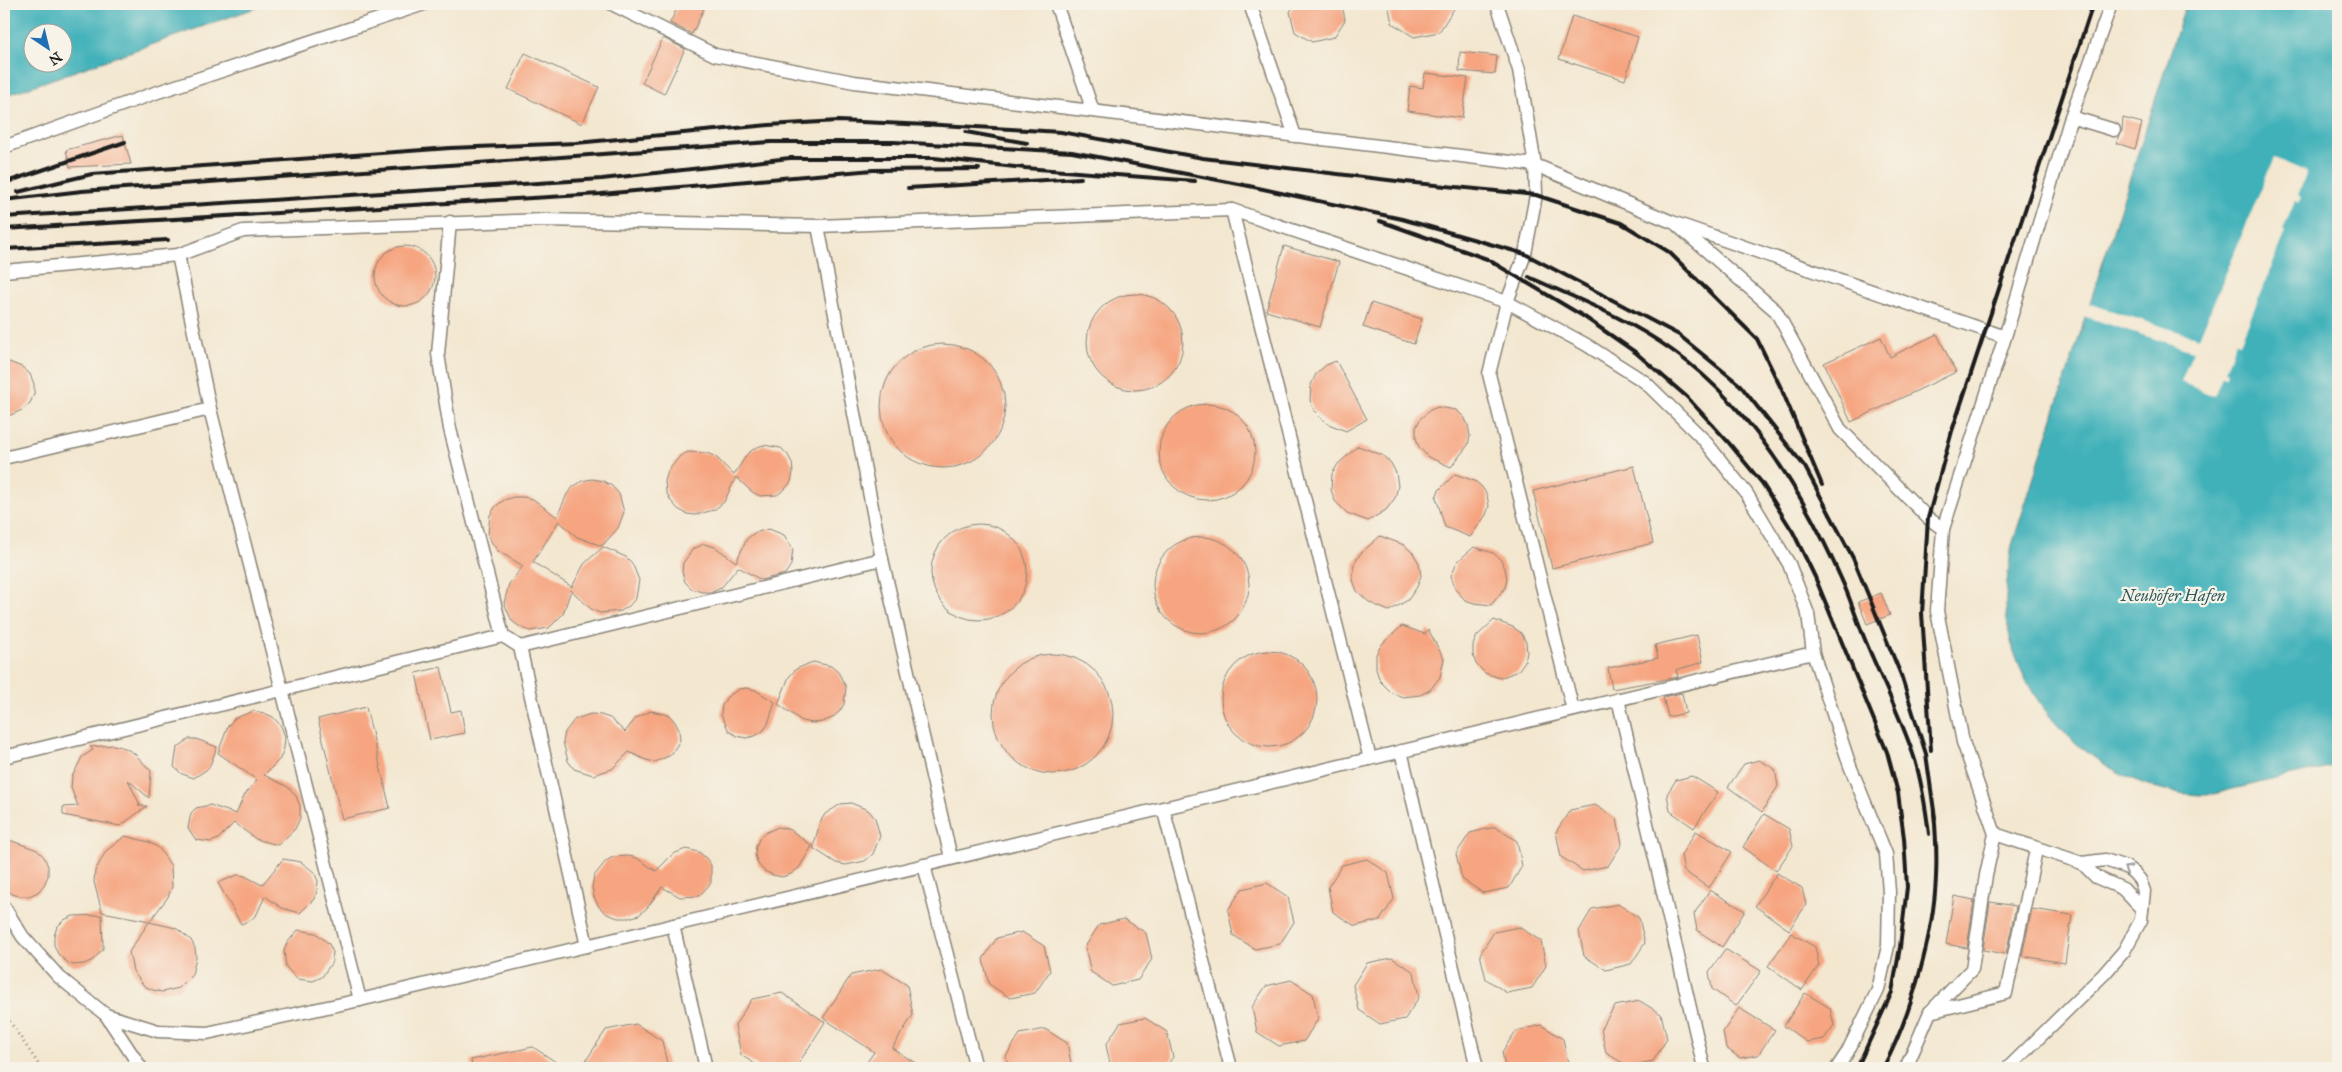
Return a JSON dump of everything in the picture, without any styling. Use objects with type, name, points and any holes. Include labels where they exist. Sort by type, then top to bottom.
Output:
[{"type":"lane","points":[[4,147],[155,93],[424,4]]},
{"type":"lane","points":[[612,4],[715,56],[854,82],[1535,165],[1672,222],[2005,337]]},
{"type":"lane","points":[[1056,4],[1093,111]]},
{"type":"lane","points":[[1250,4],[1295,136]]},
{"type":"lane","points":[[1497,4],[1518,70],[1535,165],[1536,195],[1525,254],[1507,302],[1489,374],[1573,710]]},
{"type":"lane","points":[[1906,1068],[1930,1012],[1972,969],[1986,875],[1995,834],[1963,742],[1937,611],[1943,529],[2005,337],[2071,117],[2111,4]]},
{"type":"lane","points":[[2071,117],[2114,130]]},
{"type":"lane","points":[[1232,210],[1370,759]]},
{"type":"lane","points":[[4,271],[178,255],[243,231],[545,220],[818,226],[1232,210],[1507,302],[1585,344],[1645,382],[1704,440],[1747,494],[1789,564],[1808,614],[1813,653],[1850,766],[1886,854],[1889,892],[1888,946],[1878,990],[1847,1053],[1837,1068]]},
{"type":"lane","points":[[450,222],[438,354],[450,429],[503,636]]},
{"type":"lane","points":[[1672,222],[1776,311],[1840,429],[1928,518],[1943,529]]},
{"type":"lane","points":[[818,226],[882,559],[951,858]]},
{"type":"lane","points":[[178,255],[210,409],[360,1000]]},
{"type":"lane","points":[[4,458],[210,409]]},
{"type":"lane","points":[[4,757],[503,636],[520,646],[882,559]]},
{"type":"lane","points":[[520,646],[587,946]]},
{"type":"lane","points":[[106,1015],[158,1030],[207,1033],[360,1000],[1813,653]]},
{"type":"lane","points":[[1618,699],[1704,1068]]},
{"type":"lane","points":[[1401,751],[1477,1068]]},
{"type":"lane","points":[[1162,808],[1231,1068]]},
{"type":"lane","points":[[1995,834],[2036,850],[2082,863],[2106,860],[2126,867],[2134,873],[2142,885],[2144,899],[2137,929],[2117,960],[2008,1068]]},
{"type":"lane","points":[[1930,1012],[2006,993],[2036,850]]},
{"type":"lane","points":[[2082,863],[2096,877],[2123,889],[2142,909]]},
{"type":"lane","points":[[924,865],[976,1068]]},
{"type":"lane","points":[[4,908],[23,937],[59,977],[106,1015],[141,1068]]},
{"type":"lane","points":[[673,925],[706,1068]]},
{"type":"path","points":[[4,1013],[41,1068]]},
{"type":"water","points":[[4,4],[267,4],[4,96]]},
{"type":"water","name":"Neuhöfer Hafen","points":[[2186,4],[2338,4],[2338,765],[2206,795],[2168,791],[2135,780],[2105,764],[2077,744],[2052,719],[2032,691],[2017,661],[2008,628],[2006,607],[2012,545]]},
{"type":"pier","points":[[2274,158],[2307,172],[2298,195],[2301,197],[2298,203],[2295,201],[2283,230],[2286,232],[2240,343],[2236,342],[2225,371],[2227,372],[2226,377],[2222,376],[2214,396],[2181,382],[2193,351],[2083,316],[2087,303],[2199,338]]},
{"type":"building","points":[[679,4],[706,4],[692,34],[670,23]]},
{"type":"building","points":[[1295,4],[1342,4],[1345,20],[1334,37],[1312,42],[1295,32],[1290,12]]},
{"type":"building","points":[[1388,4],[1457,4],[1439,32],[1414,37],[1392,23]]},
{"type":"building","points":[[1572,16],[1638,37],[1625,80],[1559,59]]},
{"type":"building","points":[[663,38],[685,49],[664,94],[642,83]]},
{"type":"building","points":[[1460,52],[1497,56],[1495,74],[1459,71]]},
{"type":"building","points":[[525,53],[599,87],[582,124],[508,89]]},
{"type":"building","points":[[1425,73],[1468,78],[1462,118],[1407,111],[1410,86],[1423,88]]},
{"type":"building","points":[[2123,118],[2142,123],[2135,149],[2116,143],[2122,132]]},
{"type":"building","points":[[123,135],[131,164],[70,167],[66,150]]},
{"type":"building","points":[[399,246],[411,246],[422,251],[430,259],[435,270],[433,288],[422,301],[411,306],[399,306],[388,301],[380,293],[375,282],[375,270],[380,259],[388,251]]},
{"type":"building","points":[[1284,246],[1339,262],[1320,327],[1266,311]]},
{"type":"building","points":[[1135,294],[1153,298],[1169,308],[1179,324],[1183,342],[1179,360],[1169,376],[1153,386],[1135,390],[1117,386],[1101,376],[1091,360],[1087,342],[1091,324],[1101,308],[1117,298]]},
{"type":"building","points":[[1371,303],[1422,319],[1414,344],[1363,327]]},
{"type":"building","points":[[1937,334],[1956,372],[1851,422],[1824,363],[1881,337],[1890,357]]},
{"type":"building","points":[[943,344],[967,349],[978,354],[987,362],[995,371],[1000,382],[1005,406],[1000,430],[995,441],[987,450],[978,458],[967,463],[943,468],[919,463],[908,458],[899,450],[891,441],[886,430],[881,406],[886,382],[891,371],[899,362],[908,354],[919,349]]},
{"type":"building","points":[[4,360],[22,367],[30,374],[34,384],[34,394],[30,403],[22,410],[4,418]]},
{"type":"building","points":[[1336,361],[1367,419],[1346,431],[1326,423],[1314,411],[1310,400],[1311,385],[1316,374],[1326,365]]},
{"type":"building","points":[[1207,404],[1225,408],[1241,418],[1251,434],[1255,452],[1251,470],[1241,486],[1225,496],[1207,500],[1189,496],[1173,486],[1163,470],[1159,452],[1163,434],[1173,418],[1189,408]]},
{"type":"building","points":[[1438,407],[1456,410],[1464,417],[1468,425],[1470,436],[1468,445],[1451,467],[1428,457],[1419,447],[1416,438],[1416,428],[1420,419],[1430,410]]},
{"type":"building","points":[[763,445],[781,448],[788,455],[792,463],[791,482],[777,495],[760,496],[752,492],[736,477],[724,502],[714,510],[695,515],[687,514],[678,509],[666,492],[665,481],[668,471],[680,456],[688,452],[707,453],[716,457],[734,475],[747,454]]},
{"type":"building","points":[[1358,446],[1382,455],[1391,463],[1396,473],[1398,486],[1395,498],[1386,510],[1368,521],[1347,513],[1335,501],[1331,490],[1332,474],[1338,464]]},
{"type":"building","points":[[1634,466],[1653,543],[1552,568],[1533,491]]},
{"type":"building","points":[[1455,474],[1475,481],[1487,495],[1489,506],[1486,515],[1470,537],[1445,527],[1436,497],[1439,490]]},
{"type":"building","points":[[592,479],[603,481],[612,486],[619,494],[624,512],[618,528],[602,546],[577,537],[559,521],[533,562],[572,587],[584,564],[603,547],[626,557],[632,563],[639,580],[636,598],[621,611],[600,613],[591,609],[571,590],[563,614],[549,628],[530,631],[520,627],[512,621],[504,603],[509,584],[523,566],[498,551],[492,543],[488,534],[490,515],[496,506],[504,500],[523,497],[533,499],[557,517],[567,494],[573,487],[582,481]]},
{"type":"building","points":[[979,524],[997,528],[1013,538],[1023,554],[1027,572],[1023,590],[1013,606],[997,616],[979,620],[961,616],[945,606],[935,590],[931,572],[935,554],[945,538],[961,528]]},
{"type":"building","points":[[769,529],[784,535],[793,549],[791,565],[785,574],[761,580],[738,567],[721,588],[712,592],[692,589],[685,582],[682,572],[683,563],[693,549],[704,544],[715,547],[736,562],[747,539],[754,533]]},
{"type":"building","points":[[1380,536],[1404,545],[1413,553],[1419,563],[1421,576],[1417,587],[1408,600],[1389,611],[1370,603],[1357,591],[1353,580],[1354,564],[1360,554]]},
{"type":"building","points":[[1201,537],[1219,541],[1235,551],[1245,567],[1249,585],[1245,603],[1235,619],[1219,629],[1201,633],[1183,629],[1167,619],[1157,603],[1153,585],[1157,567],[1167,551],[1183,541]]},
{"type":"building","points":[[1474,547],[1493,553],[1501,560],[1505,568],[1507,579],[1505,588],[1491,605],[1465,600],[1456,590],[1451,576],[1457,562]]},
{"type":"building","points":[[1881,593],[1890,615],[1867,624],[1858,602]]},
{"type":"building","points":[[1494,620],[1513,627],[1521,633],[1526,642],[1527,652],[1525,661],[1518,671],[1500,678],[1485,673],[1476,664],[1473,655],[1473,645],[1477,636]]},
{"type":"building","points":[[1402,626],[1425,634],[1428,629],[1444,659],[1440,677],[1430,690],[1420,695],[1403,697],[1392,693],[1380,681],[1376,669],[1376,654],[1382,644]]},
{"type":"building","points":[[1697,635],[1703,662],[1676,670],[1678,677],[1612,689],[1608,668],[1658,658],[1655,645]]},
{"type":"building","points":[[1269,651],[1287,655],[1303,665],[1313,681],[1317,699],[1313,717],[1303,733],[1287,743],[1269,747],[1251,743],[1235,733],[1225,717],[1221,699],[1225,681],[1235,665],[1251,655]]},
{"type":"building","points":[[1053,654],[1065,655],[1076,659],[1086,664],[1095,672],[1103,681],[1108,691],[1112,702],[1112,726],[1108,737],[1103,747],[1095,756],[1086,764],[1076,769],[1065,773],[1053,774],[1041,773],[1030,769],[1020,764],[1011,756],[1003,747],[998,737],[994,726],[993,714],[994,702],[998,691],[1003,681],[1011,672],[1020,664],[1030,659],[1041,655]]},
{"type":"building","points":[[813,662],[831,666],[838,672],[846,687],[844,704],[840,711],[832,718],[812,723],[802,721],[778,704],[789,677],[796,669]]},
{"type":"building","points":[[441,667],[451,712],[461,710],[465,733],[430,740],[416,673]]},
{"type":"building","points":[[739,689],[755,690],[775,702],[768,724],[763,731],[755,736],[746,738],[737,736],[729,731],[721,715],[722,705],[727,697]]},
{"type":"building","points":[[1682,693],[1686,713],[1668,717],[1663,697]]},
{"type":"building","points":[[366,707],[390,808],[342,819],[318,719]]},
{"type":"building","points":[[254,711],[273,717],[281,726],[285,737],[284,748],[280,759],[264,775],[288,787],[296,796],[300,806],[300,818],[295,829],[278,845],[256,839],[234,823],[218,839],[211,842],[196,840],[188,828],[191,813],[196,808],[210,805],[236,814],[244,796],[257,780],[218,753],[228,726],[235,718]]},
{"type":"building","points":[[651,711],[669,715],[679,730],[680,740],[671,755],[655,762],[629,752],[612,769],[593,775],[574,769],[568,761],[563,742],[565,732],[575,719],[591,714],[601,715],[610,718],[625,732],[636,718]]},
{"type":"building","points":[[189,739],[196,739],[217,747],[209,768],[194,778],[182,774],[174,767],[177,748]]},
{"type":"building","points":[[114,745],[125,748],[135,754],[151,771],[149,798],[128,780],[140,805],[138,806],[147,806],[120,826],[63,815],[63,807],[78,806],[71,788],[72,777],[82,757],[93,750],[90,747]]},
{"type":"building","points":[[1759,760],[1775,769],[1778,786],[1762,812],[1728,787],[1744,764]]},
{"type":"building","points":[[1692,776],[1718,792],[1694,828],[1670,811],[1667,794],[1676,780]]},
{"type":"building","points":[[851,803],[868,810],[875,818],[880,836],[873,854],[865,861],[846,865],[836,863],[813,848],[820,822],[825,814],[841,804]]},
{"type":"building","points":[[1595,805],[1617,819],[1622,844],[1608,866],[1583,871],[1561,857],[1556,832],[1570,810]]},
{"type":"building","points":[[1764,814],[1789,829],[1793,846],[1776,871],[1743,847]]},
{"type":"building","points":[[778,827],[791,830],[812,846],[799,868],[791,874],[782,877],[764,871],[758,864],[755,855],[760,837]]},
{"type":"building","points":[[1495,827],[1517,841],[1522,866],[1509,888],[1483,893],[1462,879],[1456,854],[1470,833]]},
{"type":"building","points":[[1696,831],[1732,852],[1709,888],[1684,871],[1681,855]]},
{"type":"building","points":[[125,836],[149,842],[159,848],[171,866],[172,887],[168,897],[150,921],[102,912],[94,882],[95,871],[106,851]]},
{"type":"building","points":[[4,838],[37,850],[44,857],[48,866],[48,876],[38,892],[29,896],[19,896],[12,894],[4,887]]},
{"type":"building","points":[[686,849],[699,852],[711,865],[711,883],[699,896],[680,897],[662,887],[647,908],[639,915],[629,918],[618,918],[607,914],[599,907],[592,887],[594,876],[606,861],[613,857],[629,856],[637,858],[656,871],[673,854]]},
{"type":"building","points":[[283,859],[301,862],[314,872],[318,881],[314,899],[300,913],[282,908],[265,896],[257,914],[251,920],[241,924],[218,883],[237,875],[245,876],[262,885]]},
{"type":"building","points":[[1367,859],[1388,873],[1394,899],[1380,920],[1355,926],[1333,912],[1328,887],[1342,865]]},
{"type":"building","points":[[1777,873],[1802,888],[1806,905],[1789,930],[1755,906]]},
{"type":"building","points":[[1267,883],[1288,897],[1294,922],[1280,944],[1255,949],[1233,935],[1228,910],[1242,889]]},
{"type":"building","points":[[1710,890],[1745,911],[1722,947],[1697,930],[1694,914]]},
{"type":"building","points":[[1954,896],[1974,900],[1967,948],[1946,944]]},
{"type":"building","points":[[1990,902],[2016,906],[2006,954],[1983,950]]},
{"type":"building","points":[[1618,904],[1639,918],[1645,943],[1631,964],[1606,970],[1584,956],[1579,931],[1592,909]]},
{"type":"building","points":[[2032,909],[2072,915],[2065,963],[2022,956]]},
{"type":"building","points":[[102,915],[103,949],[93,960],[84,964],[74,965],[68,963],[58,954],[54,945],[57,927],[64,920],[73,916]]},
{"type":"building","points":[[1124,919],[1146,933],[1152,959],[1138,980],[1112,986],[1091,972],[1085,947],[1099,925]]},
{"type":"building","points":[[149,922],[176,928],[191,940],[195,948],[196,957],[192,975],[179,988],[162,992],[153,990],[144,986],[133,971],[129,952]]},
{"type":"building","points":[[1519,927],[1541,941],[1546,966],[1532,988],[1507,993],[1486,979],[1480,954],[1494,932]]},
{"type":"building","points":[[298,930],[316,933],[329,944],[333,952],[332,962],[322,977],[313,981],[297,979],[286,967],[284,951],[287,943]]},
{"type":"building","points":[[1022,932],[1044,946],[1050,971],[1035,993],[1010,998],[989,984],[983,959],[997,938]]},
{"type":"building","points":[[1791,933],[1815,947],[1819,965],[1802,990],[1768,966]]},
{"type":"building","points":[[1725,949],[1761,971],[1736,1006],[1712,989],[1709,972]]},
{"type":"building","points":[[1392,958],[1414,972],[1419,997],[1405,1019],[1380,1024],[1359,1010],[1353,985],[1367,963]]},
{"type":"building","points":[[881,969],[907,985],[913,1015],[892,1048],[923,1068],[863,1068],[874,1052],[823,1018],[851,975]]},
{"type":"building","points":[[1291,980],[1313,994],[1318,1019],[1304,1041],[1279,1046],[1257,1032],[1252,1007],[1266,986]]},
{"type":"building","points":[[782,993],[825,1022],[797,1066],[761,1068],[741,1055],[735,1025],[752,999]]},
{"type":"building","points":[[1805,993],[1830,1008],[1834,1025],[1824,1039],[1807,1042],[1784,1026]]},
{"type":"building","points":[[1640,1001],[1661,1014],[1667,1039],[1653,1061],[1628,1066],[1606,1053],[1601,1028],[1615,1006]]},
{"type":"building","points":[[1739,1008],[1775,1030],[1758,1055],[1740,1058],[1726,1048],[1723,1032]]},
{"type":"building","points":[[1145,1018],[1167,1032],[1173,1057],[1165,1068],[1111,1068],[1106,1045],[1120,1023]]},
{"type":"building","points":[[636,1024],[662,1041],[668,1068],[581,1068],[606,1030]]},
{"type":"building","points":[[1541,1025],[1563,1039],[1569,1068],[1505,1068],[1502,1052],[1516,1031]]},
{"type":"building","points":[[1045,1029],[1067,1043],[1072,1068],[1009,1068],[1006,1056],[1020,1034]]},
{"type":"building","points":[[533,1047],[565,1068],[472,1068],[471,1060]]},
{"type":"railway","points":[[1931,750],[1922,613],[1928,518],[1952,431],[2093,4]]},
{"type":"railway","points":[[18,192],[92,174],[450,148],[576,143],[769,125],[838,121],[929,125]]},
{"type":"railway","points":[[923,124],[1061,132],[1203,158],[1405,182],[1536,195],[1621,223],[1669,252],[1757,339],[1781,388],[1822,485]]},
{"type":"railway","points":[[966,132],[1027,143]]},
{"type":"railway","points":[[4,183],[125,142]]},
{"type":"railway","points":[[4,200],[82,191],[771,142],[894,142],[1072,152],[1249,186],[1402,219],[1525,254],[1679,335],[1740,385],[1805,467],[1853,558],[1901,675],[1926,754],[1935,818]]},
{"type":"railway","points":[[4,217],[602,179],[790,158],[934,158],[1025,168],[1195,181]]},
{"type":"railway","points":[[4,229],[601,194],[873,170],[979,169]]},
{"type":"railway","points":[[908,188],[1081,178]]},
{"type":"railway","points":[[1380,221],[1487,259],[1583,316],[1635,352],[1687,397],[1729,443],[1762,483],[1793,532],[1815,577],[1887,752],[1898,793],[1904,838],[1907,887],[1900,947],[1892,992],[1857,1068]]},
{"type":"railway","points":[[4,249],[168,240]]},
{"type":"railway","points":[[1529,277],[1621,319],[1673,351],[1728,399],[1774,456],[1794,487],[1829,552],[1904,730],[1920,778],[1929,834]]},
{"type":"railway","points":[[1883,1068],[1893,1048],[1911,1001],[1931,924],[1936,869],[1934,812]]}]
